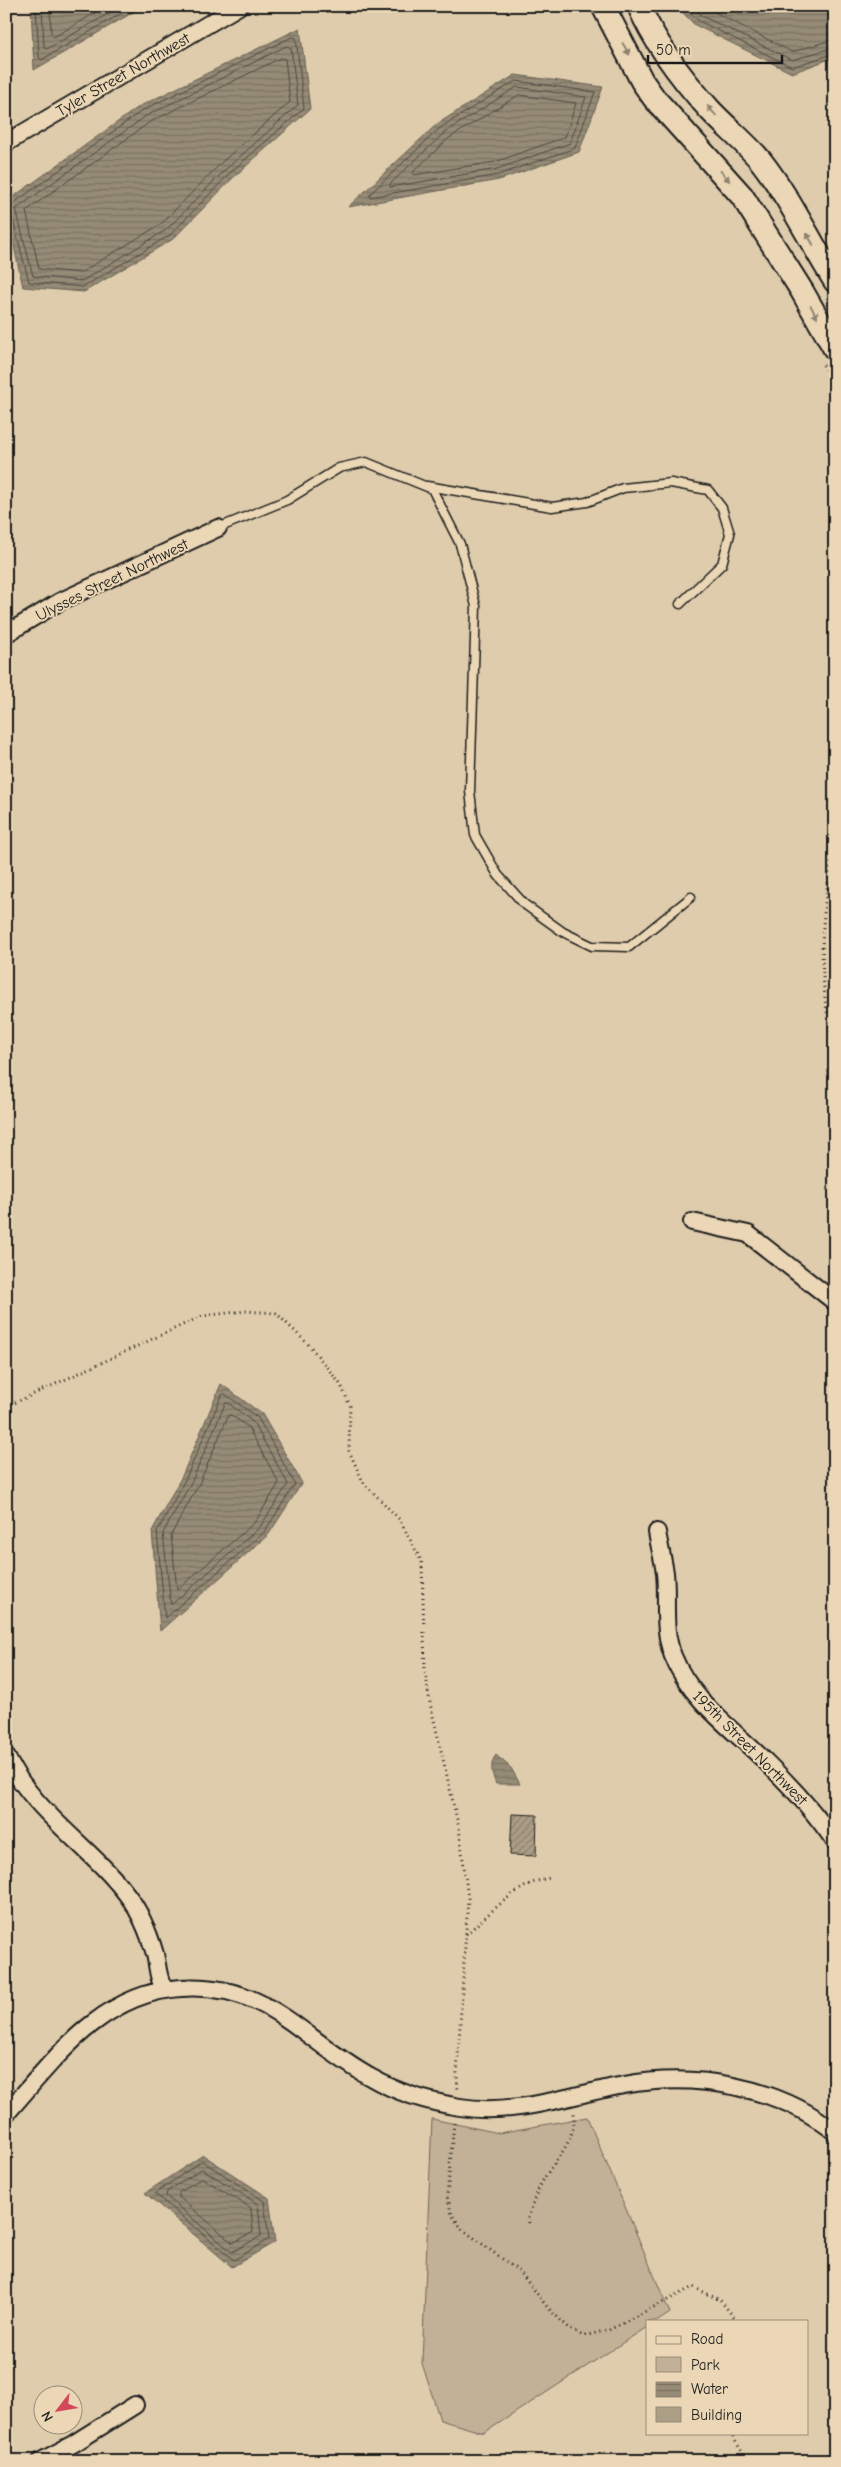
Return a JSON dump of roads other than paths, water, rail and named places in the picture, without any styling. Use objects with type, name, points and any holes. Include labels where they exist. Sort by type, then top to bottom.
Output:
[{"type":"street","name":"Tyler Street Northwest","points":[[6,143],[239,6]]},
{"type":"street","points":[[603,6],[642,80],[654,98],[742,196],[802,291],[835,349]]},
{"type":"street","points":[[639,6],[650,31],[683,76],[709,109],[760,160],[796,212],[835,281]]},
{"type":"street","name":"Ulysses Street Northwest","points":[[6,634],[59,602],[218,528]]},
{"type":"street","points":[[692,1222],[748,1234],[835,1302]]},
{"type":"street","name":"195th Street Northwest","points":[[656,1532],[665,1574],[664,1609],[667,1632],[672,1654],[681,1674],[692,1691],[706,1706],[765,1760],[805,1801],[835,1842]]},
{"type":"street","points":[[6,1756],[15,1774],[31,1797],[114,1879],[129,1897],[149,1936],[160,1983],[165,1990]]},
{"type":"street","points":[[6,2114],[68,2044],[88,2025],[125,2002],[165,1990],[202,1988],[247,1996],[267,2005],[364,2073],[394,2089],[435,2103],[467,2108],[516,2108],[652,2081],[714,2083],[745,2089],[777,2100],[802,2111],[835,2132]]},
{"type":"street","points":[[41,2461],[73,2444],[135,2405]]},
{"type":"lane","points":[[218,528],[287,500],[339,468],[366,462],[432,489],[460,544],[476,606],[470,791],[475,835],[498,875],[524,904],[563,932],[592,946],[629,947],[691,897]]},
{"type":"lane","points":[[423,486],[552,507],[587,502],[623,488],[671,483],[708,490],[722,508],[730,534],[722,564],[680,604]]},
{"type":"water","points":[[31,6],[144,6],[34,70]]},
{"type":"water","points":[[676,6],[835,6],[835,57],[792,73],[695,25]]},
{"type":"water","points":[[300,28],[310,109],[235,176],[173,239],[84,292],[23,287],[6,211],[6,202],[140,106]]},
{"type":"water","points":[[515,75],[603,87],[579,152],[499,180],[348,207],[437,124]]},
{"type":"water","points":[[221,1384],[262,1414],[302,1483],[269,1534],[160,1631],[152,1531],[182,1476]]},
{"type":"water","points":[[496,1755],[511,1768],[520,1784],[496,1784],[492,1773],[492,1762]]},
{"type":"water","points":[[203,2155],[269,2198],[275,2242],[232,2267],[145,2193]]}]
